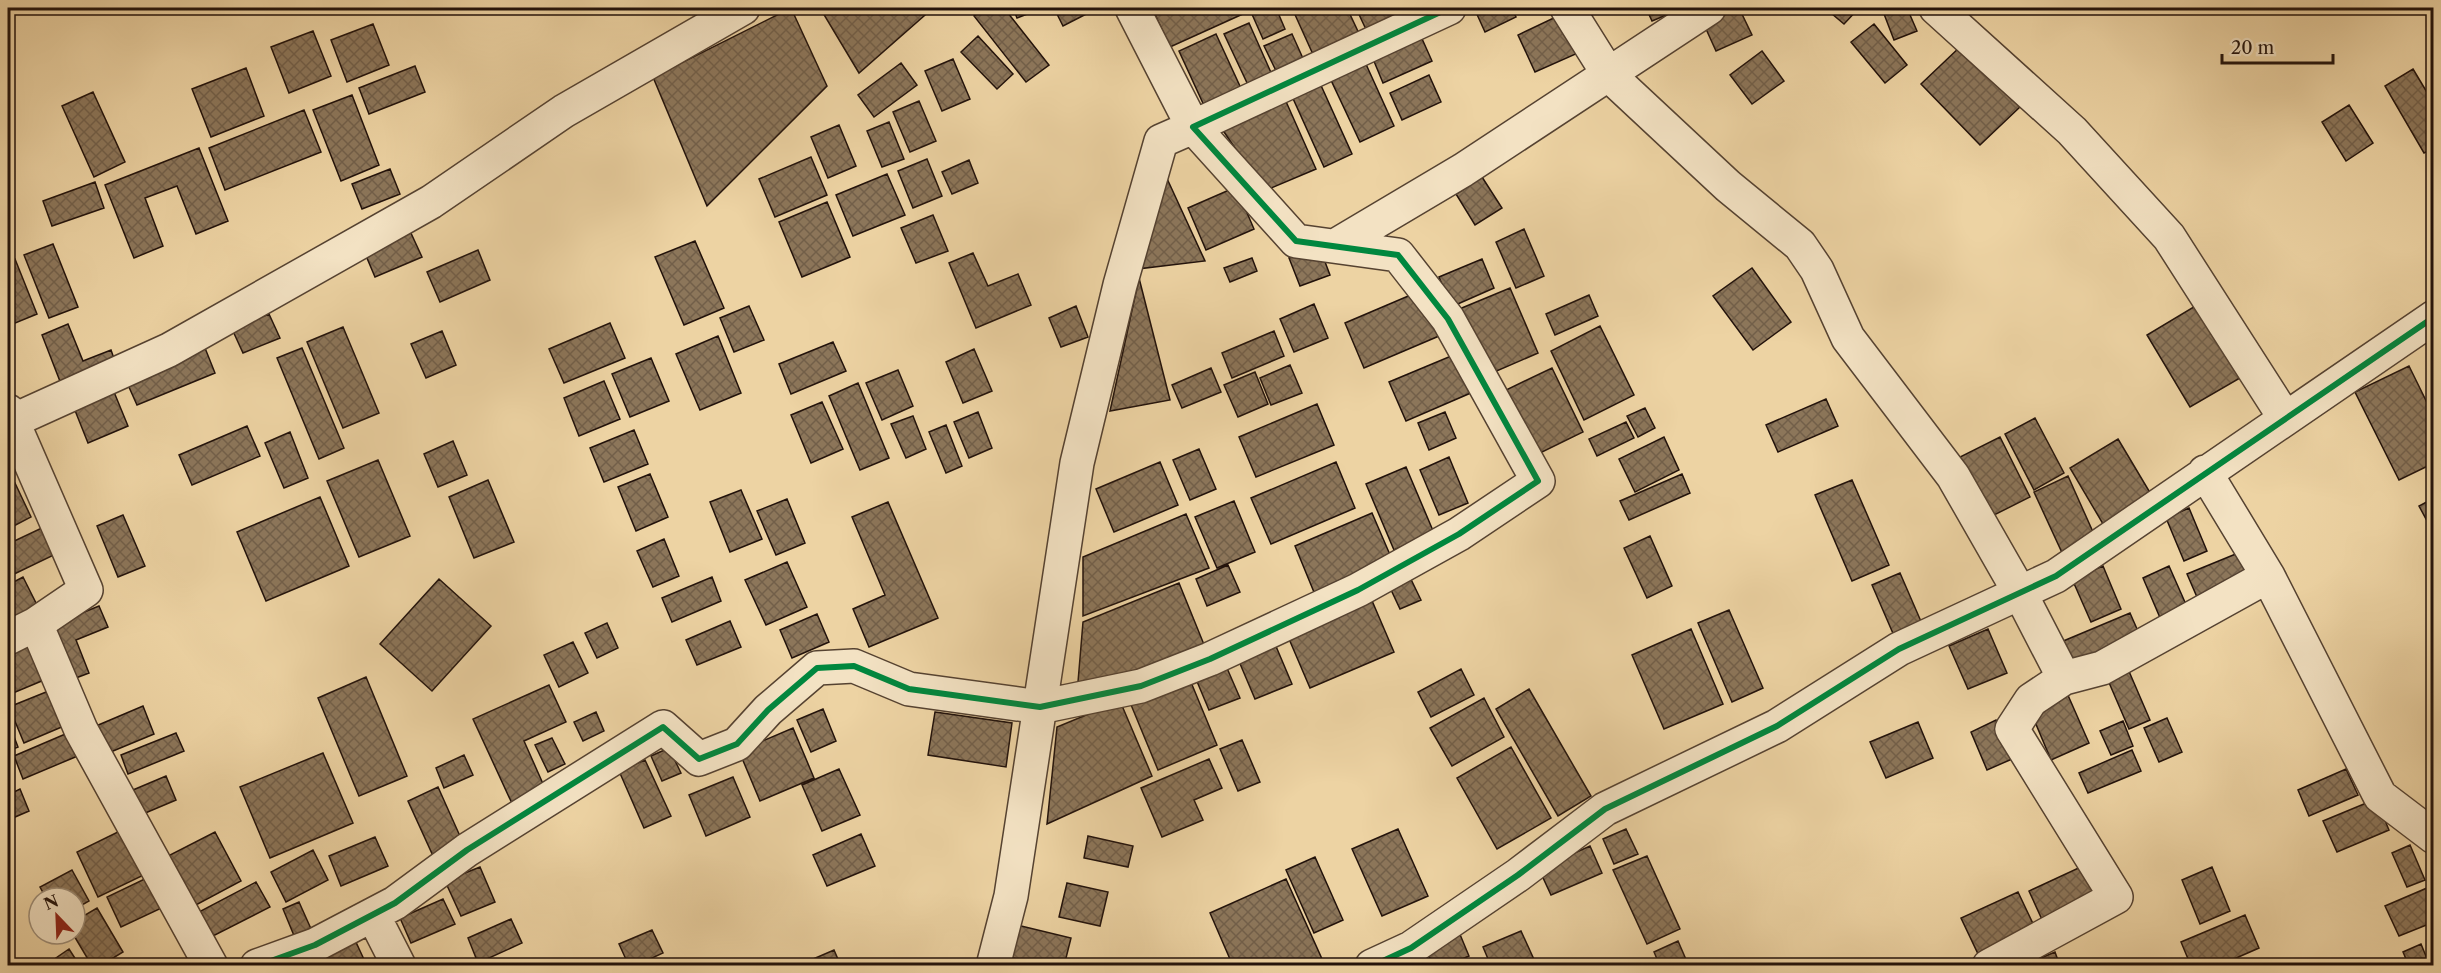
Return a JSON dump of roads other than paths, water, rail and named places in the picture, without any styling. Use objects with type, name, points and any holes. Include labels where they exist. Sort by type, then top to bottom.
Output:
[{"type":"street","points":[[211,966],[81,730],[22,631],[86,590],[10,419],[169,350],[431,202],[564,111],[743,8]]},
{"type":"street","points":[[257,966],[315,945],[395,903],[466,850],[663,727],[699,759],[736,744],[768,710],[817,668],[854,666],[909,689],[1040,706],[1141,686],[1220,655],[1358,590],[1459,534],[1538,480],[1448,319],[1398,255],[1296,241],[1193,127],[1132,8]]},
{"type":"street","points":[[993,966],[1011,896],[1077,463],[1120,285],[1161,141],[1449,8]]},
{"type":"street","points":[[1567,8],[1609,75],[1728,186],[1800,245],[1818,270],[1848,338],[1953,476],[2020,593],[2064,678]]},
{"type":"street","points":[[1335,246],[1463,170],[1708,8]]},
{"type":"street","points":[[1936,8],[2072,131],[2169,237],[2285,418]]},
{"type":"street","points":[[1372,966],[1411,948],[1518,875],[1605,809],[1776,726],[1899,650],[2056,576],[2433,317]]},
{"type":"street","points":[[2205,472],[2268,576],[2380,796],[2433,837]]},
{"type":"street","points":[[1989,966],[2116,897],[2012,729],[2031,700],[2064,678],[2102,668],[2268,576]]},
{"type":"street","points":[[373,915],[399,966]]}]
